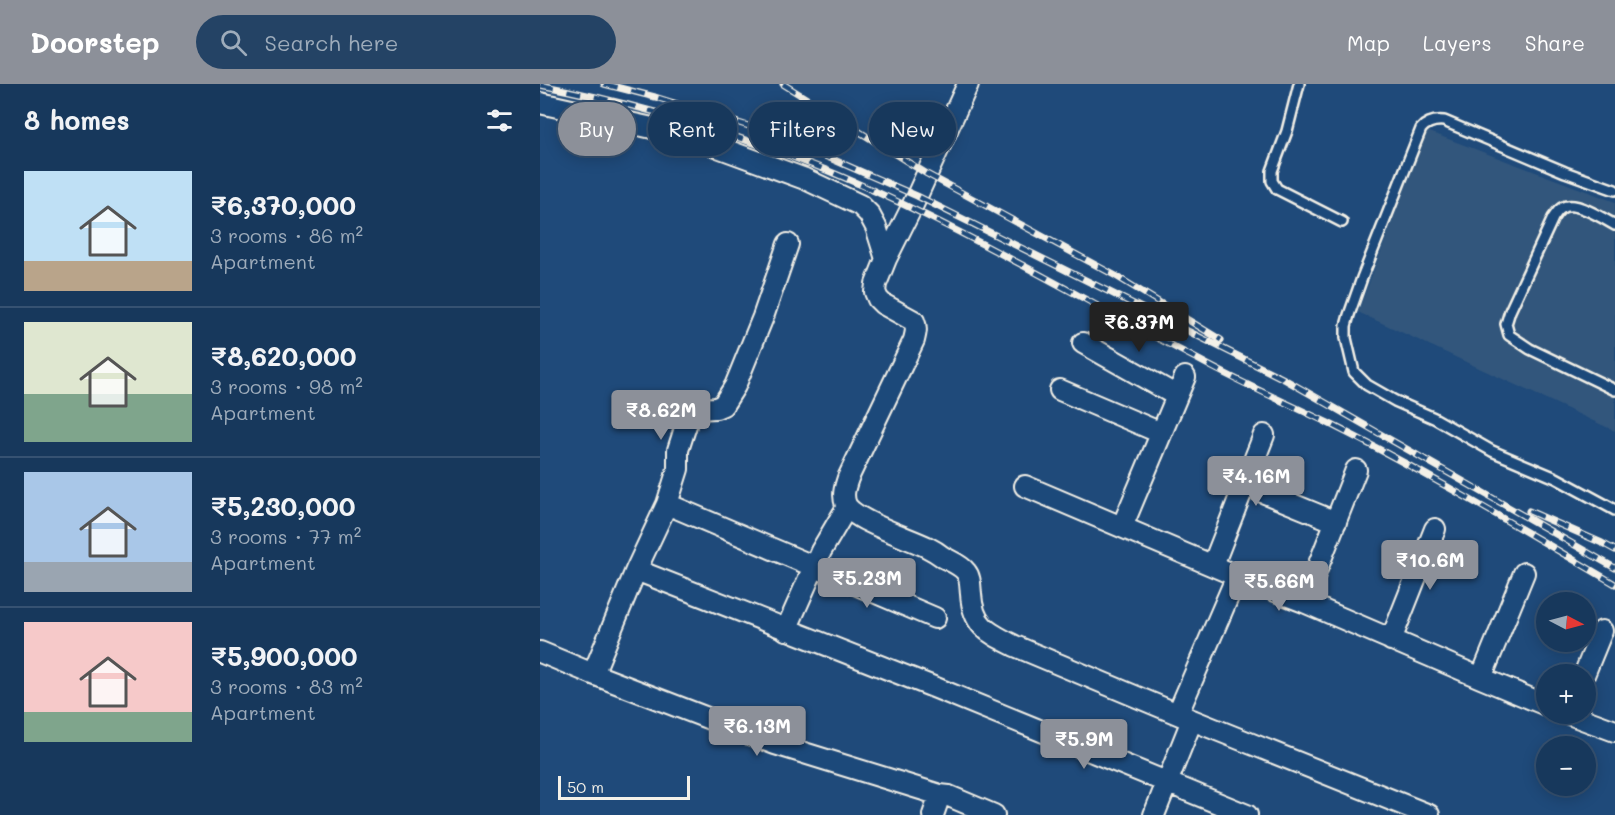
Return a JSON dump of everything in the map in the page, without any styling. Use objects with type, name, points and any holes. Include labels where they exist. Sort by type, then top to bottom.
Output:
[{"type":"street","points":[[968,84],[876,284],[875,292],[878,299],[914,321],[916,332],[844,488],[847,507],[865,520],[929,548],[966,572],[974,614],[981,626],[990,634],[1185,717],[1429,815]]},
{"type":"street","points":[[540,103],[688,136],[805,179],[860,205],[869,214],[876,227],[886,259]]},
{"type":"street","points":[[593,674],[636,570],[667,504],[678,469],[678,450],[687,422],[698,409],[716,408],[723,405],[735,386],[788,244]]},
{"type":"street","points":[[1083,343],[1177,396]]},
{"type":"street","points":[[1122,527],[1185,377]]},
{"type":"street","points":[[1060,390],[1161,433]]},
{"type":"street","points":[[1213,565],[1264,435]]},
{"type":"street","points":[[1304,602],[1356,470]]},
{"type":"street","points":[[1245,484],[1336,522]]},
{"type":"street","points":[[1025,486],[1536,701]]},
{"type":"street","points":[[667,504],[935,618]]},
{"type":"street","points":[[786,630],[821,551],[847,507]]},
{"type":"street","points":[[1391,640],[1435,529]]},
{"type":"street","points":[[636,570],[936,688],[1247,815]]},
{"type":"street","points":[[1481,678],[1524,573]]},
{"type":"street","points":[[1154,815],[1168,783],[1185,717],[1237,576]]},
{"type":"street","points":[[1588,664],[1602,631]]},
{"type":"street","points":[[540,652],[775,744],[949,796],[994,815]]},
{"type":"street","points":[[1596,724],[1615,731]]},
{"type":"street","points":[[933,815],[940,795]]},
{"type":"lane","points":[[1299,84],[1287,131],[1272,171],[1272,181],[1277,189],[1342,222]]},
{"type":"lane","points":[[1615,190],[1444,121],[1438,120],[1425,125],[1420,129],[1362,278],[1346,326],[1346,339],[1354,372],[1377,391],[1434,418],[1492,451],[1556,478],[1615,510]]},
{"type":"lane","points":[[1615,225],[1576,207],[1566,206],[1560,209],[1553,218],[1506,324],[1509,335],[1513,339],[1615,390]]},
{"type":"shaded area","points":[[1427,131],[1615,202],[1615,431],[1358,312]]},
{"type":"railway","points":[[604,84],[755,128],[917,196],[1284,379],[1615,568]]},
{"type":"railway","points":[[783,84],[927,174],[1116,276],[1221,340]]},
{"type":"railway","points":[[540,85],[649,110],[721,132],[826,170],[874,191],[968,237],[1247,385],[1401,461],[1615,584]]},
{"type":"railway","points":[[1529,511],[1615,550]]}]
